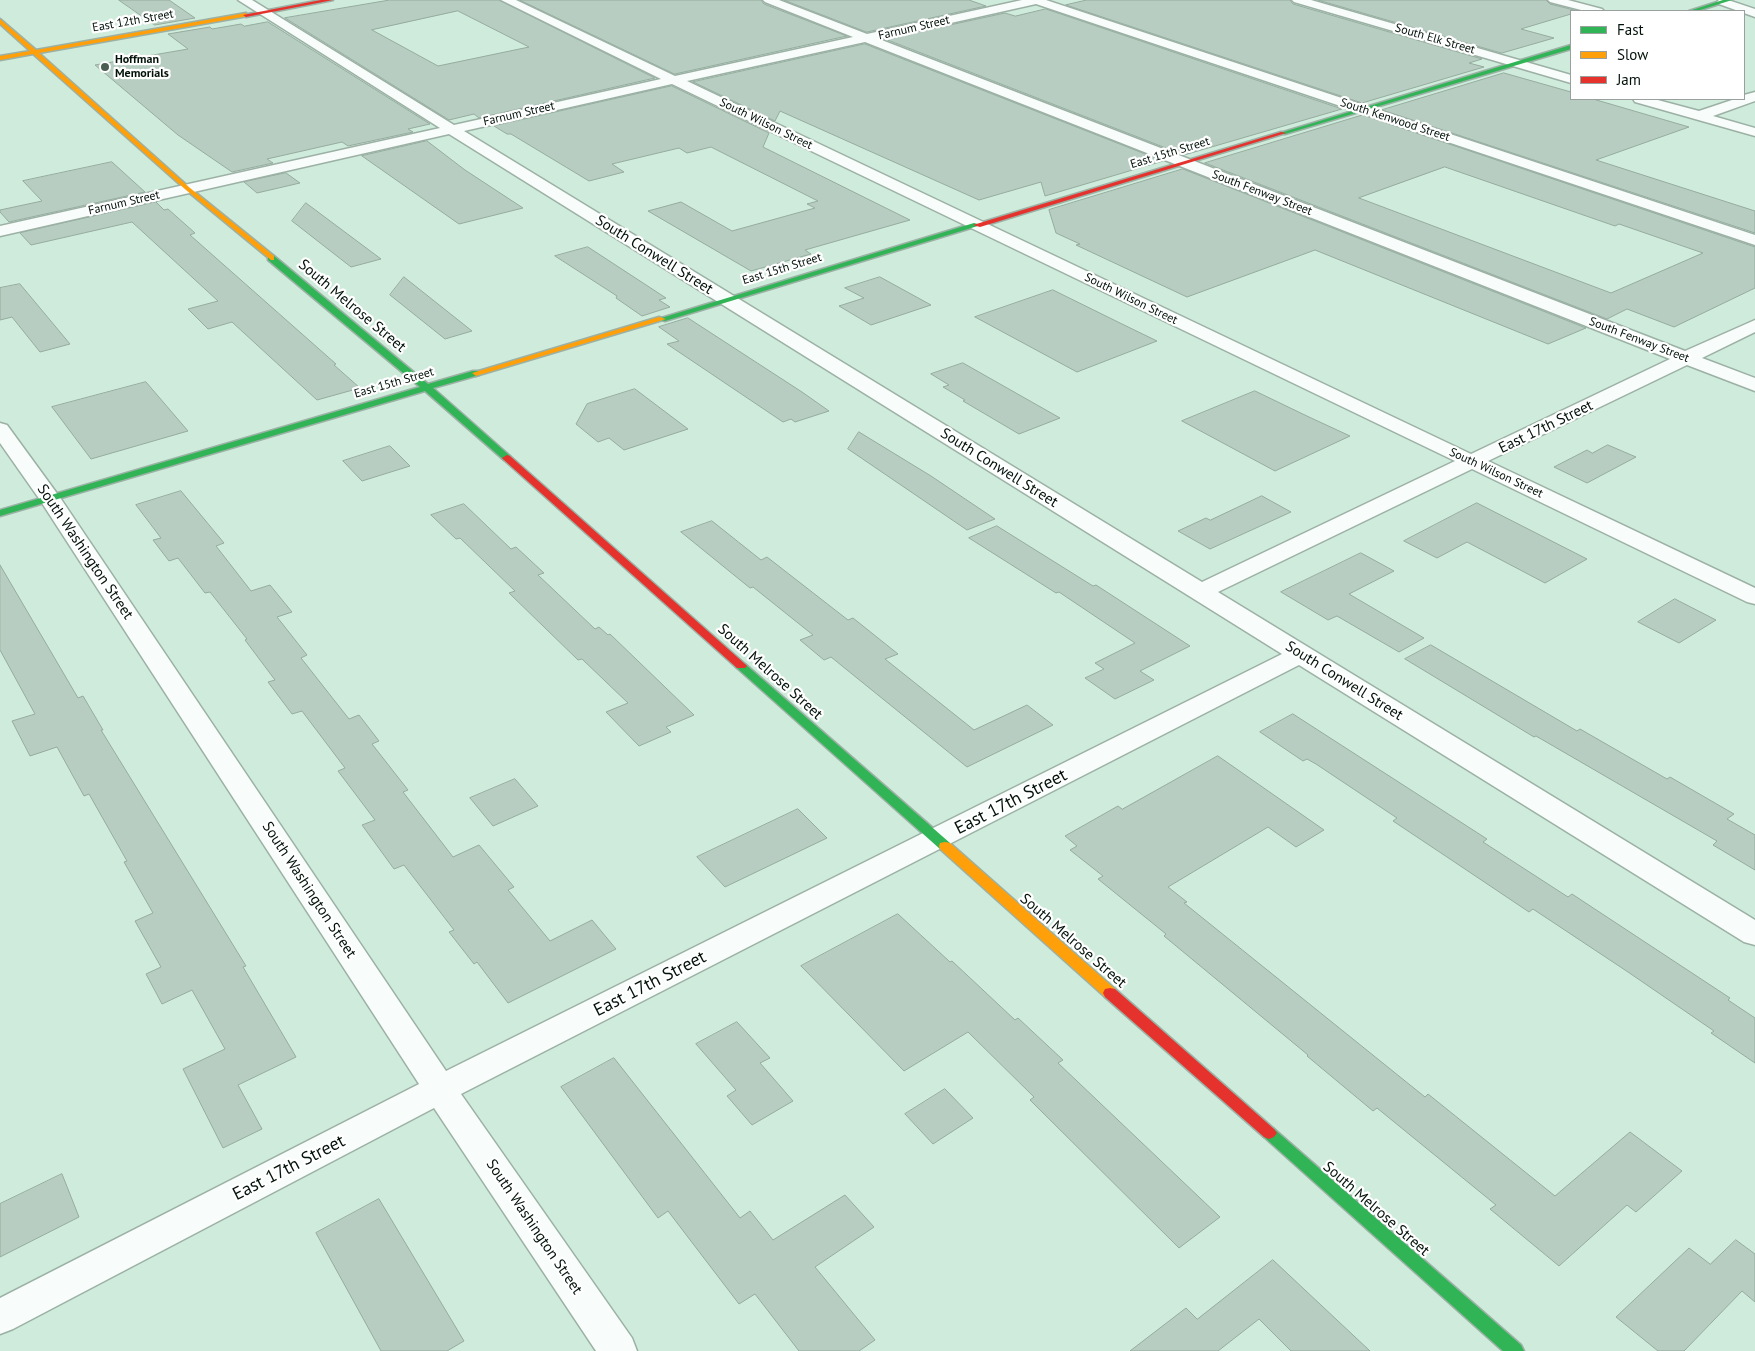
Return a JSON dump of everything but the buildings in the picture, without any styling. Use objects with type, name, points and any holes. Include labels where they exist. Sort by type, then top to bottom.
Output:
[{"type":"street","name":"South Conwell Street","points":[[244,0],[726,300],[1755,934]]},
{"type":"street","name":"East 12th Street","points":[[0,58],[330,0]]},
{"type":"street","name":"South Wilson Street","points":[[507,0],[1755,597]]},
{"type":"street","name":"South Fenway Street","points":[[769,0],[1755,385]]},
{"type":"street","name":"Farnum Street","points":[[0,231],[1036,0]]},
{"type":"street","name":"South Kenwood Street","points":[[1036,0],[1755,240]]},
{"type":"street","name":"South Elk Street","points":[[1298,0],[1570,79]]},
{"type":"street","points":[[1554,0],[1594,10]]},
{"type":"street","points":[[1695,10],[1726,1],[1755,13]]},
{"type":"street","name":"South Melrose Street","points":[[0,21],[36,51],[188,189],[427,388],[1515,1351]]},
{"type":"street","name":"East 15th Street","points":[[0,513],[726,300],[1570,47]]},
{"type":"street","points":[[1643,100],[1755,132]]},
{"type":"street","points":[[1699,116],[1744,100]]},
{"type":"street","name":"East 17th Street","points":[[1200,592],[1755,325]]},
{"type":"street","name":"South Washington Street","points":[[0,429],[50,498],[440,1089],[618,1351]]},
{"type":"street","name":"East 17th Street","points":[[0,1317],[440,1089],[1301,654]]},
{"type":"traffic: fast","points":[[1695,10],[1729,0]]},
{"type":"traffic: fast","points":[[1283,133],[1570,47]]},
{"type":"traffic: fast","points":[[662,319],[977,225]]},
{"type":"traffic: fast","points":[[271,258],[427,388],[507,458]]},
{"type":"traffic: fast","points":[[0,513],[476,373]]},
{"type":"traffic: fast","points":[[741,666],[945,846]]},
{"type":"traffic: fast","points":[[1269,1133],[1515,1351]]},
{"type":"traffic: slow","points":[[0,58],[246,15]]},
{"type":"traffic: slow","points":[[0,21],[188,189],[271,258]]},
{"type":"traffic: slow","points":[[476,373],[662,319]]},
{"type":"traffic: slow","points":[[945,846],[1110,993]]},
{"type":"traffic: jam","points":[[246,15],[330,0]]},
{"type":"traffic: jam","points":[[977,225],[1283,133]]},
{"type":"traffic: jam","points":[[507,458],[741,666]]},
{"type":"traffic: jam","points":[[1110,993],[1269,1133]]},
{"type":"place","name":"Hoffman Memorials","points":[[105,67]]}]
